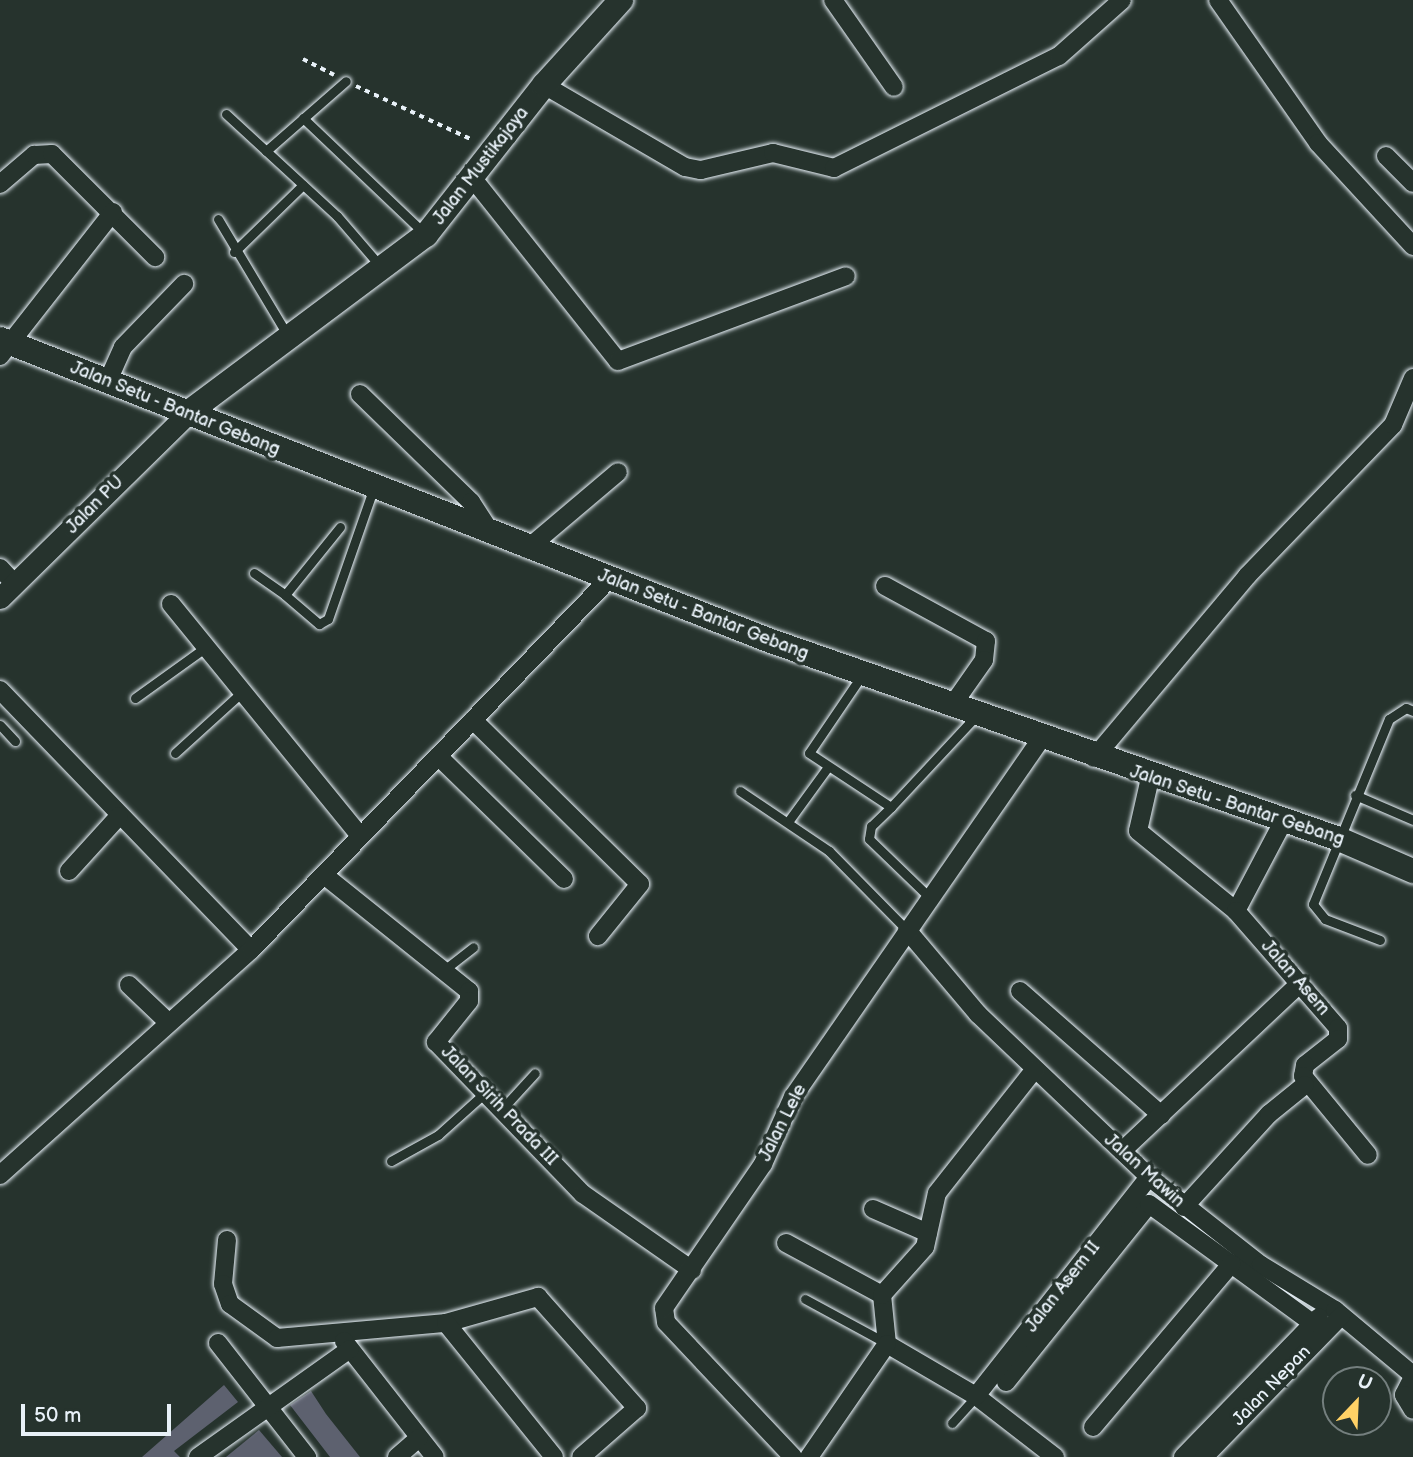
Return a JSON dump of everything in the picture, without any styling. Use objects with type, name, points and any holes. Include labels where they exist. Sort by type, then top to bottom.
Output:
[{"type":"main road","name":"Jalan Mustikajaya","points":[[189,412],[384,271],[426,235],[474,180],[544,85],[621,0]]},
{"type":"main road","name":"Jalan Setu - Bantar Gebang","points":[[3,346],[189,412],[373,490],[862,675],[1150,778],[1339,839],[1413,871]]},
{"type":"street","points":[[833,0],[894,87]]},
{"type":"street","points":[[544,85],[685,167],[701,170],[773,153],[834,168],[1059,56],[1122,0]]},
{"type":"street","points":[[1218,0],[1318,143],[1413,246]]},
{"type":"street","points":[[0,184],[34,155],[52,154],[113,212],[155,257]]},
{"type":"street","points":[[1386,156],[1413,183]]},
{"type":"street","points":[[474,180],[618,361],[846,276]]},
{"type":"street","points":[[3,346],[113,212]]},
{"type":"street","points":[[107,383],[124,347],[184,284]]},
{"type":"street","points":[[1094,758],[1247,576],[1393,425],[1413,378]]},
{"type":"street","points":[[360,394],[471,502],[493,535]]},
{"type":"street","name":"Jalan PU","points":[[8,591],[189,412]]},
{"type":"street","points":[[527,549],[618,472]]},
{"type":"street","points":[[0,568],[8,591]]},
{"type":"street","points":[[0,1175],[251,950],[609,579]]},
{"type":"street","points":[[885,586],[986,641],[984,660],[951,707]]},
{"type":"street","points":[[172,604],[360,836]]},
{"type":"street","points":[[0,690],[251,950]]},
{"type":"street","points":[[473,720],[640,884],[598,936]]},
{"type":"street","name":"Jalan Lele","points":[[793,1457],[666,1322],[664,1308],[764,1164],[793,1097],[1040,740]]},
{"type":"street","points":[[438,756],[564,879]]},
{"type":"street","name":"Jalan Asem","points":[[1150,778],[1138,831],[1236,911],[1340,1033],[1305,1065],[1306,1085]]},
{"type":"street","points":[[69,871],[119,816]]},
{"type":"street","points":[[1236,911],[1284,820]]},
{"type":"street","name":"Jalan Sirih Prada III","points":[[324,875],[444,970],[470,996],[436,1042],[487,1091],[583,1194],[692,1270]]},
{"type":"street","name":"Jalan Mawin","points":[[907,930],[1034,1070],[1149,1177],[1184,1207],[1338,1313],[1413,1376]]},
{"type":"street","points":[[1122,1151],[1299,984]]},
{"type":"street","points":[[129,985],[169,1023]]},
{"type":"street","points":[[1020,991],[1161,1115]]},
{"type":"street","points":[[809,1457],[887,1344],[882,1295],[925,1247],[937,1193],[1034,1070]]},
{"type":"street","points":[[1184,1207],[1269,1114],[1306,1085],[1368,1155]]},
{"type":"street","name":"Jalan Asem II","points":[[976,1396],[1149,1177]]},
{"type":"street","points":[[1006,1382],[1149,1204],[1311,1322]]},
{"type":"street","points":[[873,1209],[928,1233]]},
{"type":"street","points":[[227,1240],[223,1284],[229,1304],[248,1321],[277,1338],[446,1322],[525,1296],[543,1302],[638,1408],[581,1457]]},
{"type":"street","points":[[786,1243],[882,1295]]},
{"type":"street","points":[[1093,1427],[1231,1264]]},
{"type":"street","points":[[1183,1457],[1311,1322],[1338,1313]]},
{"type":"street","name":"Jalan Nepan","points":[[1204,1457],[1338,1313]]},
{"type":"street","points":[[446,1322],[554,1457]]},
{"type":"street","points":[[339,1333],[435,1457]]},
{"type":"street","points":[[218,1343],[307,1457]]},
{"type":"street","points":[[887,1344],[976,1396],[1055,1457]]},
{"type":"street","points":[[198,1457],[267,1405],[350,1349]]},
{"type":"street","points":[[1413,1376],[1404,1395],[1413,1410]]},
{"type":"street","points":[[397,1457],[419,1438]]},
{"type":"lane","points":[[266,151],[346,81]]},
{"type":"lane","points":[[226,114],[303,185],[384,271]]},
{"type":"lane","points":[[303,118],[426,235]]},
{"type":"lane","points":[[234,252],[303,185]]},
{"type":"lane","points":[[218,219],[234,252],[289,338]]},
{"type":"lane","points":[[254,573],[319,624],[328,619],[373,490]]},
{"type":"lane","points":[[285,595],[340,527]]},
{"type":"lane","points":[[135,698],[206,647]]},
{"type":"lane","points":[[862,675],[810,748],[811,758],[891,807]]},
{"type":"lane","points":[[175,753],[241,692]]},
{"type":"lane","points":[[1380,940],[1316,912],[1313,904],[1355,795],[1389,719],[1406,708],[1413,711]]},
{"type":"lane","points":[[930,898],[869,839],[871,826],[976,716]]},
{"type":"lane","points":[[0,725],[15,741]]},
{"type":"lane","points":[[790,820],[827,768]]},
{"type":"lane","points":[[740,791],[790,820],[907,930]]},
{"type":"lane","points":[[1355,795],[1413,820]]},
{"type":"lane","points":[[444,970],[473,947]]},
{"type":"lane","points":[[503,1108],[535,1073]]},
{"type":"lane","points":[[391,1161],[438,1135],[487,1091]]},
{"type":"lane","points":[[805,1299],[887,1344]]},
{"type":"lane","points":[[952,1423],[976,1396]]},
{"type":"path","points":[[303,59],[437,127],[499,148]]},
{"type":"building","points":[[224,1385],[238,1402],[174,1451],[180,1457],[142,1457]]},
{"type":"building","points":[[311,1391],[360,1457],[330,1457],[290,1405]]},
{"type":"building","points":[[259,1430],[282,1457],[226,1457]]}]
